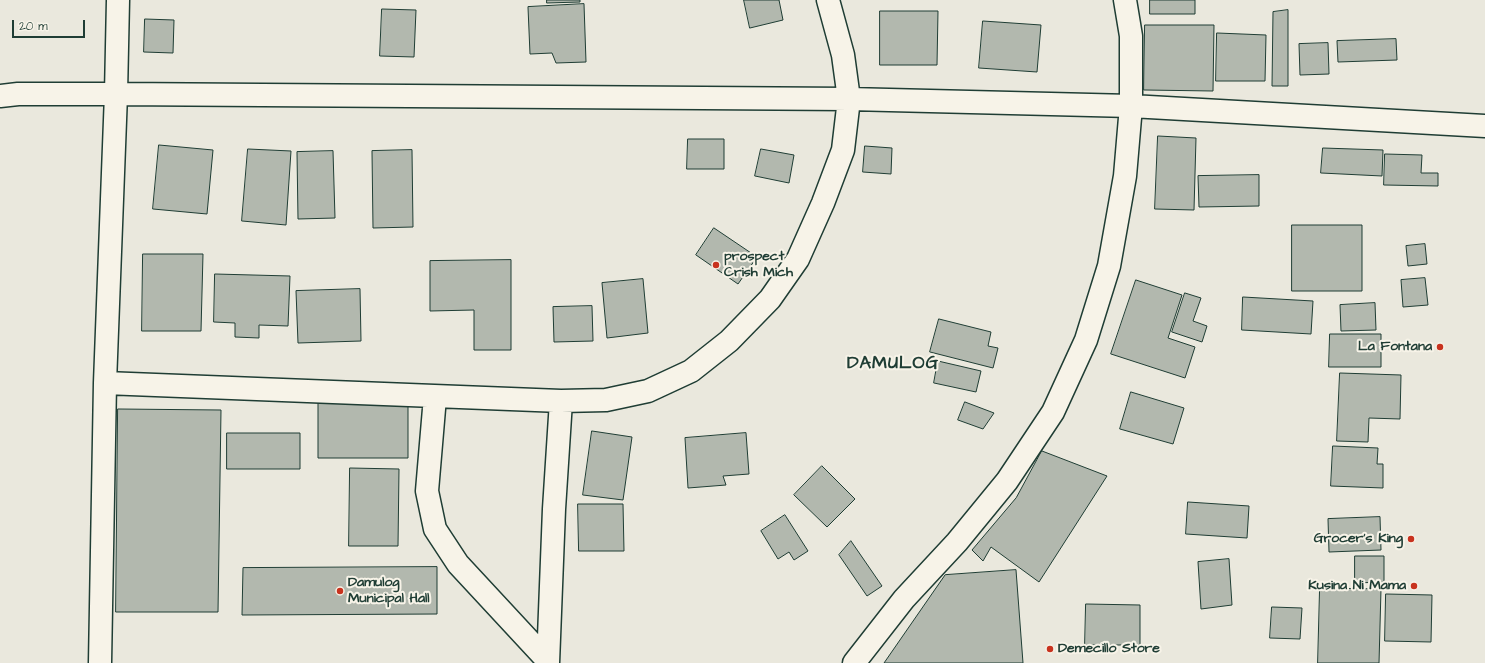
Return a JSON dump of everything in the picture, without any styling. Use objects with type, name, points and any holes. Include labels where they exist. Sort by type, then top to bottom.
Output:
[{"type":"street","points":[[100,663],[105,383],[118,0]]},
{"type":"street","points":[[105,383],[561,401],[606,400],[648,391],[691,371],[729,341],[770,299],[798,259],[823,203],[843,150],[849,99],[843,55],[828,0]]},
{"type":"street","points":[[854,663],[904,599],[957,542],[1007,481],[1053,412],[1086,340],[1109,266],[1125,176],[1131,106],[1131,36],[1125,0]]},
{"type":"street","points":[[0,96],[18,94],[116,94],[849,99],[1131,106],[1485,126]]},
{"type":"street","points":[[434,396],[427,491],[435,529],[458,564],[548,662]]},
{"type":"street","points":[[548,662],[554,509],[561,401]]},
{"type":"building","points":[[547,0],[580,0],[580,2],[547,3]]},
{"type":"building","points":[[744,0],[779,0],[783,20],[750,28]]},
{"type":"building","points":[[1150,0],[1195,0],[1195,14],[1150,14]]},
{"type":"building","points":[[584,4],[586,62],[556,63],[552,53],[530,54],[528,7]]},
{"type":"building","points":[[382,9],[416,10],[414,57],[380,56]]},
{"type":"building","points":[[1288,10],[1288,86],[1272,86],[1273,12]]},
{"type":"building","points":[[880,11],[938,11],[937,65],[880,65]]},
{"type":"building","points":[[145,19],[174,20],[173,53],[144,52]]},
{"type":"building","points":[[983,21],[1041,25],[1037,72],[979,68]]},
{"type":"building","points":[[1145,25],[1214,25],[1213,91],[1144,90]]},
{"type":"building","points":[[1217,33],[1266,35],[1265,81],[1216,81]]},
{"type":"building","points":[[1396,39],[1397,60],[1338,62],[1337,41]]},
{"type":"building","points":[[1328,43],[1329,74],[1300,75],[1299,44]]},
{"type":"building","points":[[1158,136],[1196,138],[1194,210],[1155,209]]},
{"type":"building","points":[[688,139],[724,139],[724,169],[687,169]]},
{"type":"building","points":[[159,145],[213,150],[207,214],[153,209]]},
{"type":"building","points":[[865,146],[892,148],[891,174],[863,172]]},
{"type":"building","points":[[1323,148],[1383,150],[1382,176],[1321,173]]},
{"type":"building","points":[[248,149],[291,151],[286,225],[242,221]]},
{"type":"building","points":[[761,149],[794,155],[789,183],[755,176]]},
{"type":"building","points":[[412,150],[413,227],[373,228],[372,151]]},
{"type":"building","points":[[333,151],[335,218],[298,219],[297,152]]},
{"type":"building","points":[[1385,154],[1422,155],[1421,173],[1438,173],[1438,186],[1384,185]]},
{"type":"building","points":[[1259,175],[1259,206],[1199,207],[1198,176]]},
{"type":"building","points":[[1292,225],[1362,225],[1362,291],[1292,291]]},
{"type":"building","points":[[714,228],[757,257],[738,284],[696,255]]},
{"type":"building","points":[[1425,244],[1427,264],[1408,266],[1406,246]]},
{"type":"building","points":[[143,254],[203,254],[201,331],[142,331]]},
{"type":"building","points":[[511,260],[511,350],[474,350],[474,310],[430,311],[430,261]]},
{"type":"building","points":[[215,274],[290,276],[288,326],[259,325],[259,338],[235,337],[235,323],[214,322]]},
{"type":"building","points":[[1425,278],[1428,305],[1403,307],[1401,280]]},
{"type":"building","points":[[643,279],[648,333],[607,338],[602,283]]},
{"type":"building","points":[[1136,280],[1182,295],[1168,338],[1195,347],[1185,378],[1111,354]]},
{"type":"building","points":[[360,289],[361,341],[298,343],[296,291]]},
{"type":"building","points":[[1185,293],[1201,298],[1193,321],[1207,326],[1202,342],[1172,332]]},
{"type":"building","points":[[1243,297],[1313,301],[1311,334],[1242,330]]},
{"type":"building","points":[[1375,303],[1376,330],[1341,331],[1340,305]]},
{"type":"building","points":[[592,306],[593,341],[554,342],[553,307]]},
{"type":"building","points":[[939,319],[991,332],[988,346],[998,348],[993,368],[930,352]]},
{"type":"building","points":[[1330,334],[1381,334],[1381,367],[1329,367]]},
{"type":"building","points":[[938,361],[981,371],[976,392],[934,383]]},
{"type":"building","points":[[1340,373],[1401,375],[1400,419],[1369,418],[1368,442],[1337,441]]},
{"type":"building","points":[[1131,392],[1184,408],[1173,444],[1120,429]]},
{"type":"building","points":[[408,402],[408,458],[318,458],[318,403]]},
{"type":"building","points":[[965,402],[994,413],[983,429],[958,420]]},
{"type":"building","points":[[118,409],[221,410],[218,612],[116,612]]},
{"type":"building","points":[[592,431],[632,437],[623,500],[583,495]]},
{"type":"building","points":[[227,433],[300,433],[300,469],[227,469]]},
{"type":"building","points":[[746,433],[749,474],[723,476],[726,485],[688,488],[685,438]]},
{"type":"building","points":[[1333,446],[1378,448],[1377,464],[1383,464],[1383,488],[1331,486]]},
{"type":"building","points":[[1042,451],[1107,476],[1039,582],[991,547],[983,561],[972,550],[1016,498]]},
{"type":"building","points":[[822,466],[855,499],[827,527],[794,495]]},
{"type":"building","points":[[350,468],[399,469],[398,546],[349,546]]},
{"type":"building","points":[[1188,502],[1249,506],[1247,538],[1186,534]]},
{"type":"building","points":[[578,504],[623,504],[624,551],[579,551]]},
{"type":"building","points":[[785,515],[808,551],[794,560],[789,552],[778,559],[761,531]]},
{"type":"building","points":[[1380,517],[1381,550],[1329,552],[1328,519]]},
{"type":"building","points":[[851,541],[882,586],[867,596],[839,555]]},
{"type":"building","points":[[1355,556],[1384,556],[1384,582],[1355,583]]},
{"type":"building","points":[[1229,559],[1232,605],[1201,609],[1198,562]]},
{"type":"building","name":"Damulog Municipal Hall","points":[[437,567],[437,614],[242,615],[243,568]]},
{"type":"building","points":[[1016,570],[1023,663],[884,663],[945,575]]},
{"type":"building","points":[[1320,588],[1381,589],[1379,663],[1318,663]]},
{"type":"building","points":[[1386,594],[1432,595],[1431,642],[1385,641]]},
{"type":"building","points":[[1086,604],[1140,605],[1140,645],[1085,645]]},
{"type":"building","points":[[1272,607],[1302,608],[1300,639],[1270,638]]},
{"type":"place","name":"prospect Crish Mich","points":[[716,265]]},
{"type":"place","name":"La Fontana","points":[[1440,347]]},
{"type":"place","name":"Grocer's King","points":[[1411,539]]},
{"type":"place","name":"Kusina Ni Mama","points":[[1414,586]]},
{"type":"place","name":"Damulog Municipal Hall","points":[[340,591]]},
{"type":"place","name":"Demecillo Store","points":[[1050,649]]},
{"type":"district","name":"DAMULOG","points":[[893,364]]}]
